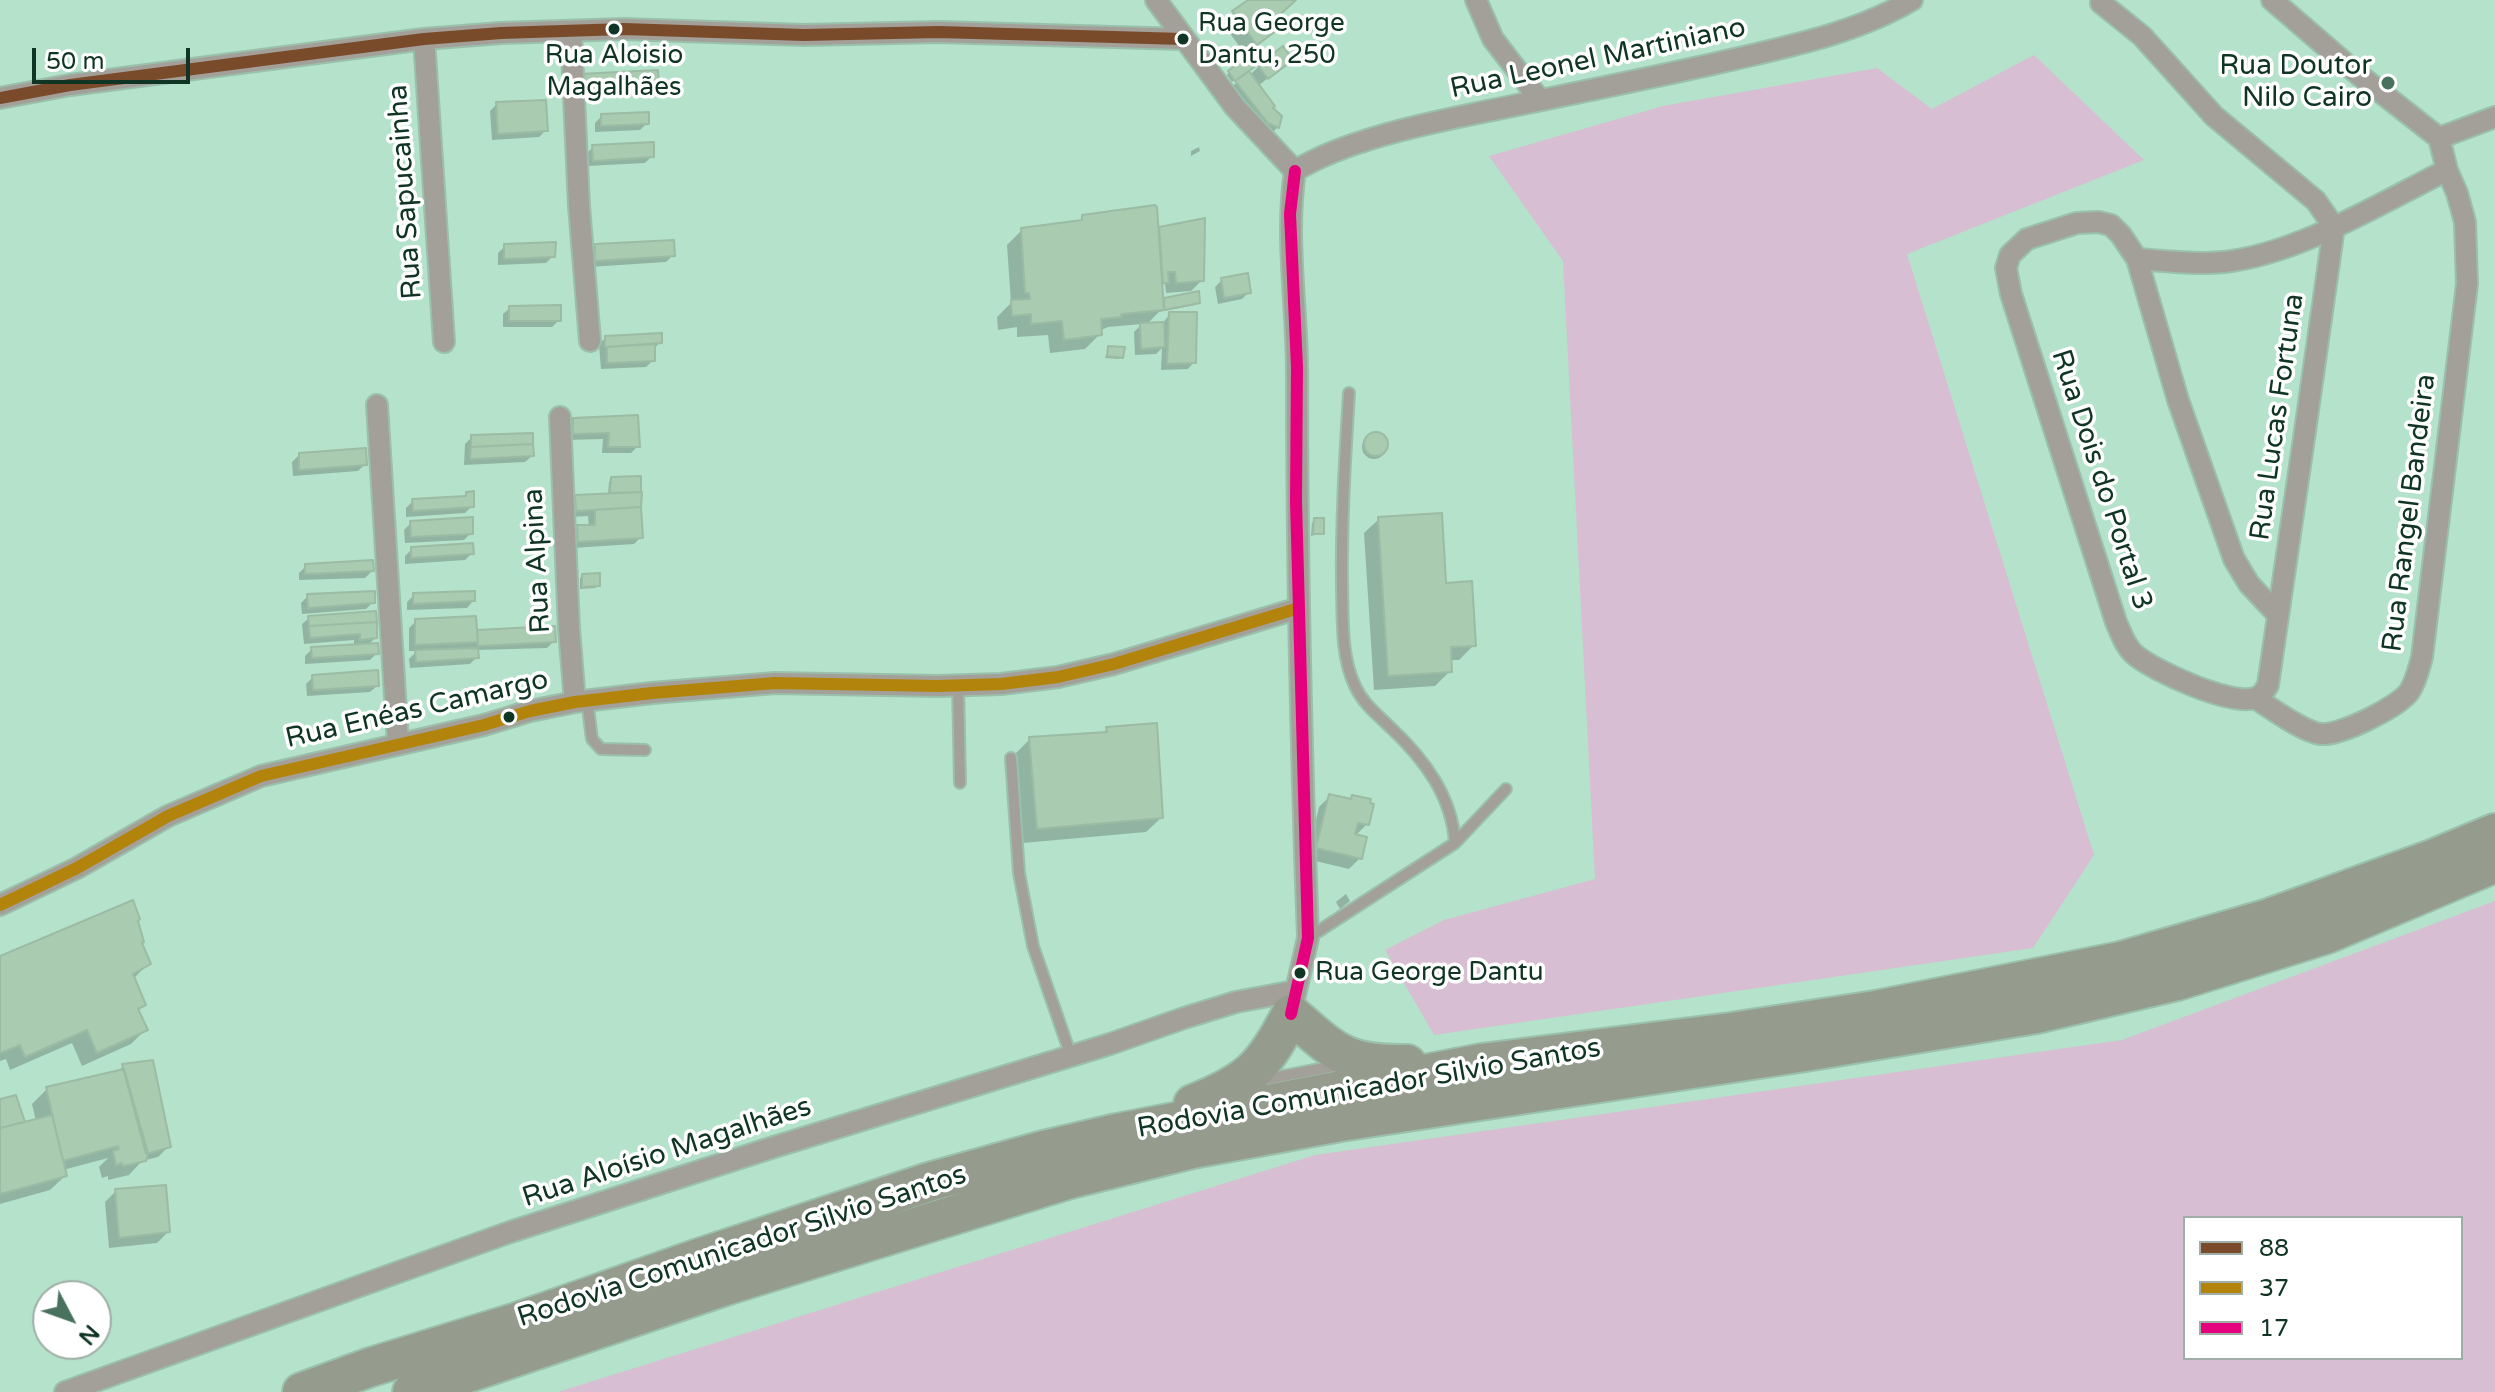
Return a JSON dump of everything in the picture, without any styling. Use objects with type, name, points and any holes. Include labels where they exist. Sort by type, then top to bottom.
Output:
[{"type":"highway","name":"Rodovia Comunicador Silvio Santos","points":[[302,1392],[929,1182],[1117,1133],[1482,1063],[1731,1032],[1876,1010],[2121,961],[2266,919],[2495,833]]},
{"type":"highway","name":"Rodovia Comunicador Silvio Santos","points":[[412,1392],[725,1286],[1070,1179],[1192,1149],[1340,1122],[1805,1052],[2050,1011],[2177,981],[2327,934],[2495,863]]},
{"type":"highway","points":[[1117,1133],[1226,1091],[1258,1069],[1274,1048],[1293,1003],[1345,1057],[1366,1064],[1482,1063]]},
{"type":"street","points":[[1156,0],[1235,107],[1295,171],[1290,214],[1297,367],[1296,501],[1308,938],[1293,1003]]},
{"type":"street","points":[[1476,0],[1493,39],[1540,100]]},
{"type":"street","name":"Rua Leonel Martiniano","points":[[1295,171],[1326,155],[1424,125],[1661,76],[1819,39],[1892,12],[1912,0]]},
{"type":"street","points":[[2272,0],[2439,138],[2495,117]]},
{"type":"street","points":[[2101,3],[2142,36],[2214,116],[2316,201],[2334,227]]},
{"type":"street","points":[[0,98],[70,85],[424,39],[571,31],[624,29],[804,35],[939,32],[1183,39]]},
{"type":"street","points":[[571,31],[579,206],[590,341]]},
{"type":"street","name":"Rua Sapucainha","points":[[424,39],[444,342]]},
{"type":"street","name":"Rua Rangel Bandeira","points":[[2255,698],[2321,734],[2342,730],[2390,708],[2409,693],[2417,674],[2422,657],[2467,284],[2465,222],[2439,138]]},
{"type":"street","points":[[2255,698],[2268,685],[2278,615],[2249,584],[2234,559],[2178,400],[2137,259],[2193,263],[2241,260],[2334,227],[2447,170]]},
{"type":"street","name":"Rua Dois do Portal 3","points":[[2137,259],[2111,225],[2077,223],[2027,239],[2010,255],[2006,268],[2011,294],[2107,595],[2131,652],[2151,667],[2193,686],[2231,697],[2255,698]]},
{"type":"street","name":"Rua Lucas Fortuna","points":[[2278,615],[2334,227]]},
{"type":"street","points":[[377,405],[398,744]]},
{"type":"street","name":"Rua Alpina","points":[[560,417],[569,629],[581,701]]},
{"type":"street","name":"Rua Enéas Camargo","points":[[0,905],[77,868],[168,816],[261,776],[581,701],[775,683],[1001,684],[1086,671],[1299,608]]},
{"type":"street","name":"Rua Aloísio Magalhães","points":[[65,1392],[510,1232],[1236,1002],[1293,1003]]},
{"type":"lane","points":[[1349,393],[1342,569],[1346,659],[1357,690],[1366,704],[1436,782],[1452,818],[1455,843]]},
{"type":"lane","points":[[958,685],[960,783]]},
{"type":"lane","points":[[581,701],[592,739],[601,749],[645,750]]},
{"type":"lane","points":[[1011,758],[1019,873],[1033,946],[1071,1056]]},
{"type":"lane","points":[[1308,938],[1455,843],[1506,789]]},
{"type":"lane","points":[[1226,1091],[1301,1071],[1366,1064]]},
{"type":"shaded area","points":[[2034,55],[2144,160],[1907,254],[2094,855],[2033,948],[1434,1035],[1385,950],[1444,920],[1595,879],[1563,261],[1489,156],[1663,106],[1877,68],[1932,109]]},
{"type":"shaded area","points":[[2495,901],[2495,1392],[558,1392],[1315,1155],[2122,1040]]},
{"type":"building","points":[[1248,0],[1296,0],[1274,20],[1280,28],[1257,45],[1232,11]]},
{"type":"building","points":[[1283,46],[1293,60],[1268,79],[1258,65]]},
{"type":"building","points":[[1249,55],[1257,65],[1235,81],[1228,71]]},
{"type":"building","points":[[658,70],[659,86],[579,91],[579,74]]},
{"type":"building","points":[[1249,71],[1275,106],[1273,108],[1282,116],[1279,128],[1268,123],[1235,81]]},
{"type":"building","points":[[546,100],[548,131],[498,134],[496,102]]},
{"type":"building","points":[[649,112],[649,124],[601,126],[601,114]]},
{"type":"building","points":[[654,142],[654,157],[593,161],[592,145]]},
{"type":"building","points":[[1155,205],[1164,310],[1101,319],[1102,335],[1064,340],[1062,321],[1031,324],[1031,314],[1012,316],[1011,300],[1030,299],[1029,293],[1025,293],[1021,228],[1082,220],[1082,215]]},
{"type":"building","points":[[1205,218],[1204,281],[1176,283],[1175,272],[1168,272],[1169,283],[1163,283],[1159,227]]},
{"type":"building","points":[[674,240],[675,256],[595,261],[595,244]]},
{"type":"building","points":[[556,242],[555,257],[504,259],[504,244]]},
{"type":"building","points":[[1248,273],[1251,293],[1224,298],[1221,278]]},
{"type":"building","points":[[1199,291],[1200,303],[1164,310],[1164,298]]},
{"type":"building","points":[[561,305],[561,321],[509,321],[509,306]]},
{"type":"building","points":[[1169,312],[1197,312],[1196,363],[1167,364]]},
{"type":"building","points":[[1164,322],[1165,347],[1141,349],[1140,323]]},
{"type":"building","points":[[662,333],[662,343],[605,347],[605,336]]},
{"type":"building","points":[[655,344],[655,361],[607,363],[607,347]]},
{"type":"building","points":[[1108,346],[1125,347],[1123,358],[1107,356]]},
{"type":"building","points":[[638,415],[640,447],[608,447],[609,433],[573,434],[573,418]]},
{"type":"building","points":[[1376,432],[1385,435],[1388,444],[1385,453],[1376,456],[1367,453],[1364,444],[1367,435]]},
{"type":"building","points":[[533,433],[533,444],[471,447],[471,435]]},
{"type":"building","points":[[533,444],[534,456],[470,459],[471,447]]},
{"type":"building","points":[[366,448],[367,465],[299,470],[299,453]]},
{"type":"building","points":[[641,476],[641,492],[610,493],[611,477]]},
{"type":"building","points":[[474,491],[474,507],[413,511],[412,499],[466,496],[466,492]]},
{"type":"building","points":[[642,492],[641,507],[576,511],[575,495]]},
{"type":"building","points":[[641,507],[643,538],[578,542],[577,525],[595,525],[595,510]]},
{"type":"building","points":[[1442,513],[1446,583],[1472,581],[1476,646],[1451,647],[1452,672],[1388,676],[1378,517]]},
{"type":"building","points":[[473,517],[473,534],[411,537],[410,521]]},
{"type":"building","points":[[1314,518],[1324,518],[1324,534],[1313,534]]},
{"type":"building","points":[[473,543],[474,554],[411,558],[411,547]]},
{"type":"building","points":[[373,560],[374,571],[305,574],[305,564]]},
{"type":"building","points":[[600,573],[600,586],[582,587],[582,574]]},
{"type":"building","points":[[375,591],[375,603],[308,608],[307,594]]},
{"type":"building","points":[[475,591],[475,601],[413,604],[413,593]]},
{"type":"building","points":[[376,611],[377,622],[309,626],[308,616]]},
{"type":"building","points":[[476,616],[478,642],[415,645],[415,619]]},
{"type":"building","points":[[377,622],[377,638],[360,640],[360,634],[310,638],[309,626]]},
{"type":"building","points":[[555,626],[556,642],[478,646],[477,630]]},
{"type":"building","points":[[378,643],[379,654],[312,658],[311,647]]},
{"type":"building","points":[[478,648],[479,658],[416,662],[415,650]]},
{"type":"building","points":[[378,670],[379,686],[313,690],[312,675]]},
{"type":"building","points":[[1157,723],[1163,818],[1037,829],[1029,737],[1107,732],[1106,727]]},
{"type":"building","points":[[1329,794],[1371,799],[1370,803],[1374,804],[1369,825],[1358,823],[1355,834],[1367,837],[1362,859],[1316,848]]},
{"type":"building","points":[[133,900],[140,919],[142,943],[151,964],[133,974],[146,1005],[138,1009],[148,1030],[97,1053],[87,1030],[25,1057],[20,1045],[0,1053],[0,956]]},
{"type":"building","points":[[153,1060],[171,1147],[146,1154],[122,1064]]},
{"type":"building","points":[[124,1069],[148,1153],[146,1161],[116,1165],[113,1151],[119,1149],[118,1146],[63,1161],[46,1087]]},
{"type":"building","points":[[16,1095],[25,1122],[0,1128],[0,1099]]},
{"type":"building","points":[[52,1115],[67,1176],[0,1194],[0,1128]]},
{"type":"building","points":[[166,1185],[170,1232],[119,1238],[115,1189]]},
{"type":"transit line","name":"88","points":[[0,98],[70,85],[424,39],[501,33],[624,29],[804,35],[939,32],[1183,39]]},
{"type":"transit line","name":"17","points":[[1291,1014],[1308,938],[1296,501],[1297,367],[1290,214],[1295,171]]},
{"type":"transit line","name":"37","points":[[0,905],[77,868],[168,816],[261,776],[484,725],[530,711],[652,693],[775,683],[938,686],[1001,684],[1058,677],[1114,664],[1299,608]]},
{"type":"place","name":"Rua Aloisio Magalhães","points":[[614,29]]},
{"type":"place","name":"Rua George Dantu, 250","points":[[1183,39]]},
{"type":"place","name":"Rua Doutor Nilo Cairo","points":[[2388,83]]},
{"type":"place","name":"Rua George Dantu","points":[[1300,973]]}]
